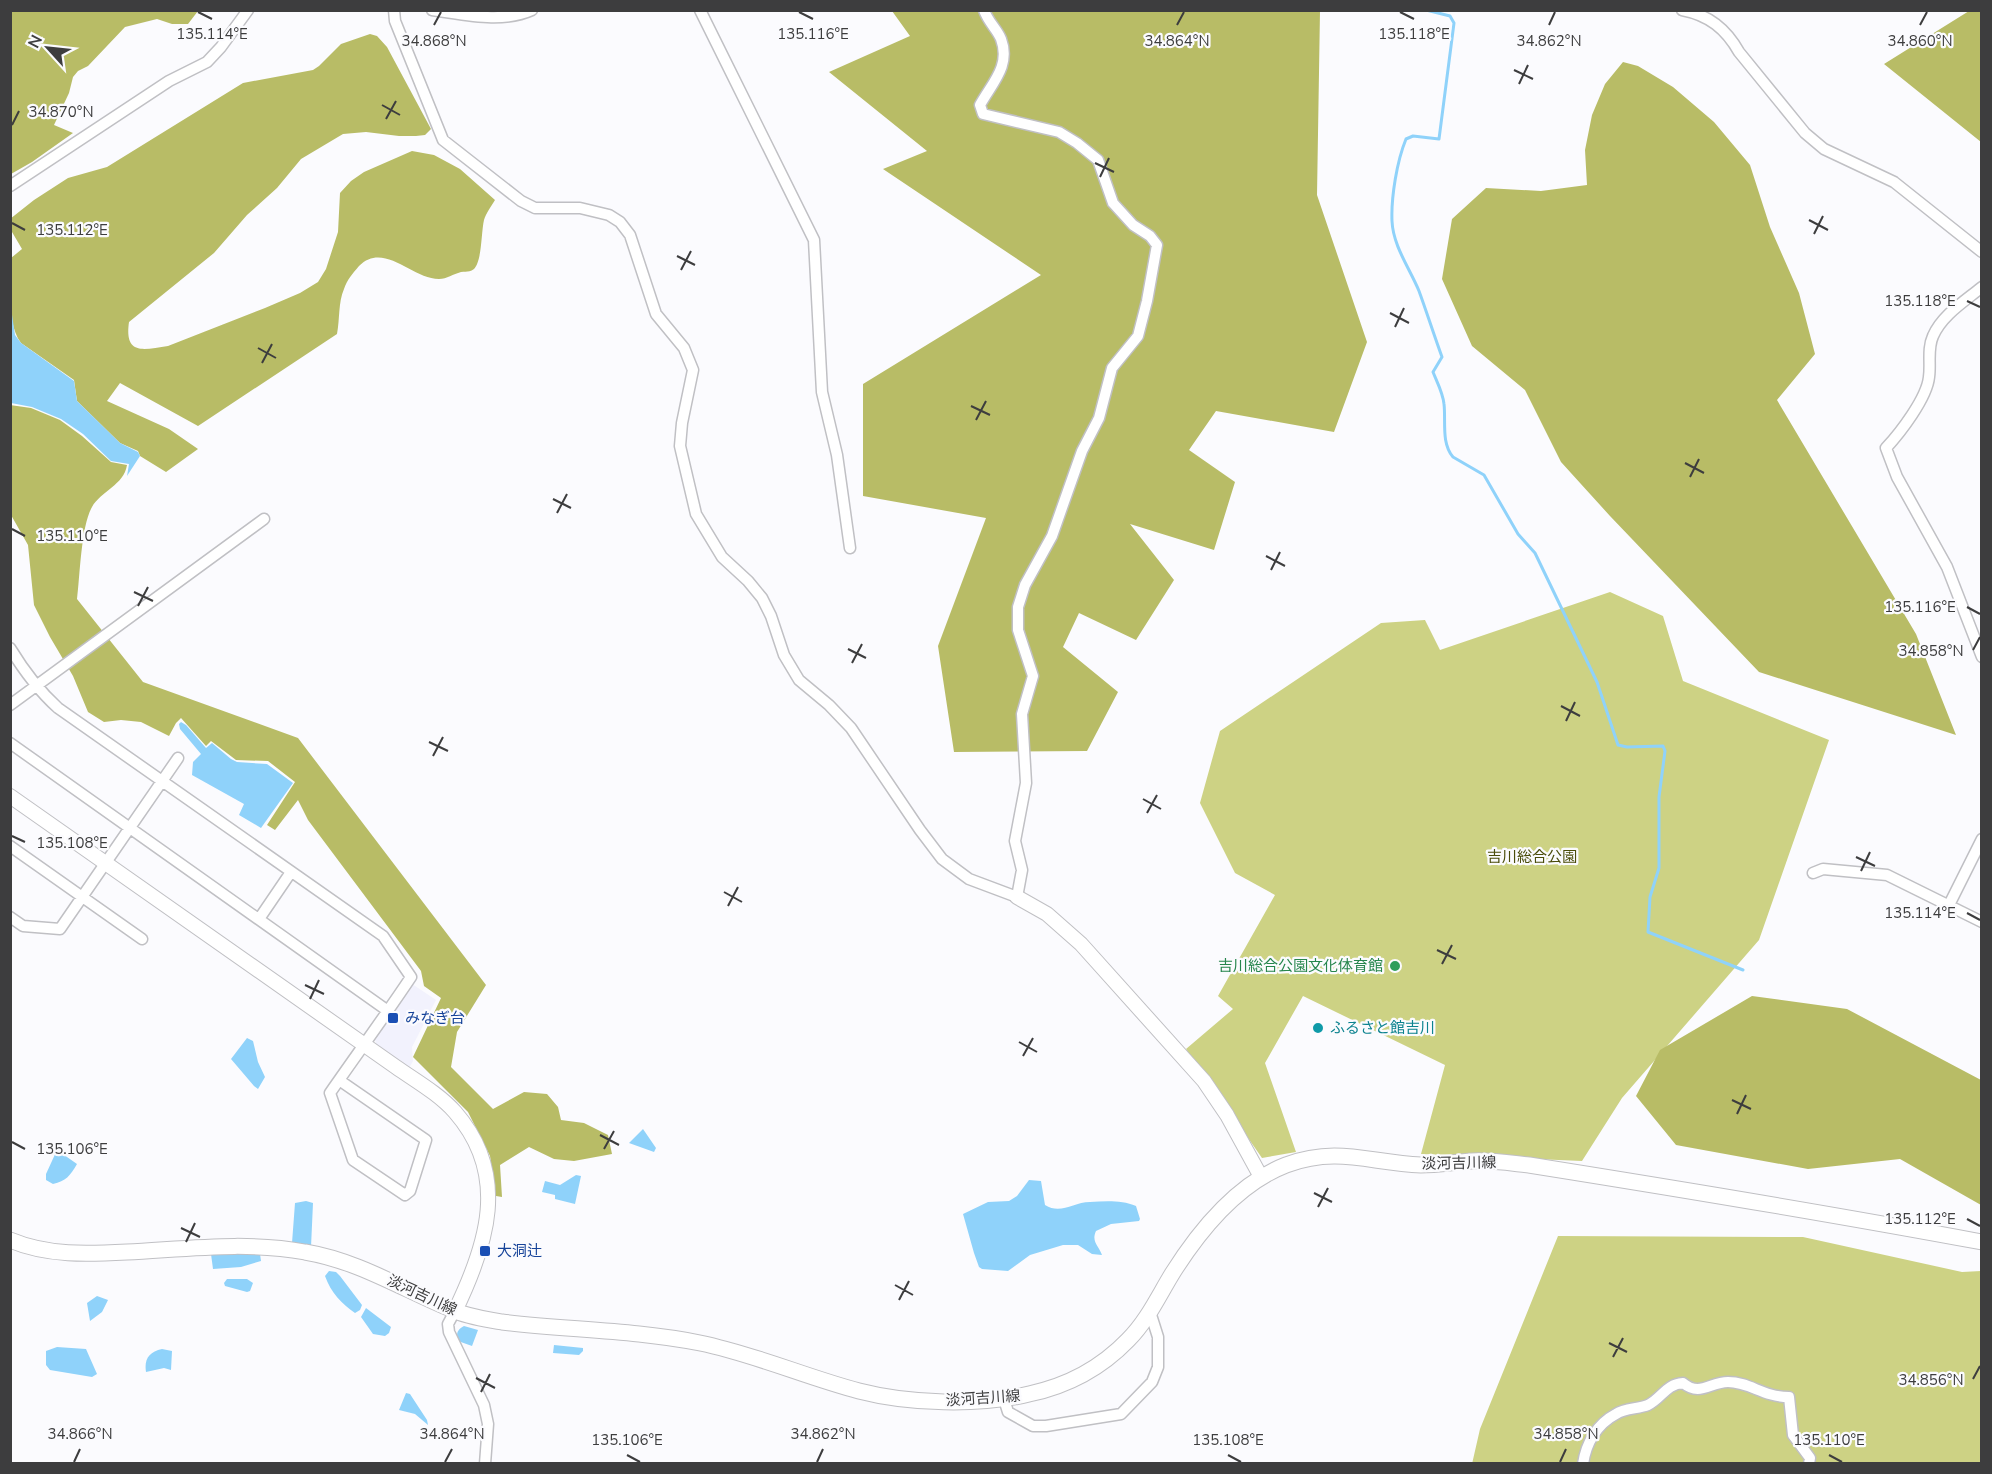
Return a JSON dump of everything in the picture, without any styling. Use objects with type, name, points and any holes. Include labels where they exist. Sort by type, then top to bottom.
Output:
[{"type":"main road","name":"淡河吉川線","points":[[10,1240],[41,1251],[94,1254],[248,1247],[306,1252],[363,1269],[455,1311],[502,1322],[658,1337],[702,1344],[873,1393],[950,1402],[1004,1399],[1030,1394],[1059,1386],[1086,1373],[1129,1340],[1148,1315],[1172,1274],[1203,1230],[1240,1192],[1252,1182],[1286,1165],[1325,1156],[1360,1156],[1435,1165],[1471,1161],[1519,1164],[1844,1216],[1982,1242]]},
{"type":"street","points":[[10,186],[169,81],[207,62],[248,10]]},
{"type":"street","points":[[394,10],[395,21],[443,140],[521,201],[535,208],[580,208],[609,214],[630,234],[656,314],[684,348],[693,370],[682,423],[680,446],[696,514],[723,557],[762,598],[771,616],[784,655],[799,680],[829,705],[851,728],[942,859],[969,879],[1017,897],[1047,914],[1081,944],[1203,1081],[1227,1115],[1261,1177]]},
{"type":"street","points":[[432,10],[489,18],[525,14],[532,10]]},
{"type":"street","points":[[700,10],[814,240],[822,392],[837,455],[850,548]]},
{"type":"street","points":[[984,10],[987,21],[1000,37],[1004,51],[1001,73],[980,105],[982,114],[1059,132],[1077,142],[1098,160],[1113,203],[1133,225],[1150,236],[1158,245],[1138,336],[1112,368],[1099,418],[1082,452],[1052,536],[1025,585],[1018,607],[1018,630],[1033,676],[1022,714],[1026,783],[1016,841],[1022,870],[1017,897]]},
{"type":"street","points":[[1683,10],[1715,22],[1805,133],[1824,149],[1894,182],[1982,252]]},
{"type":"street","points":[[1982,287],[1942,320],[1937,328],[1930,344],[1929,379],[1924,393],[1886,448],[1897,477],[1947,567],[1982,657]]},
{"type":"street","points":[[10,705],[264,519]]},
{"type":"street","points":[[10,648],[25,674],[58,708],[383,936],[411,977],[388,1011],[339,1080],[330,1093],[353,1160],[405,1196],[410,1191],[426,1140],[339,1080]]},
{"type":"street","points":[[10,743],[388,1011]]},
{"type":"street","points":[[10,917],[23,926],[60,929],[178,758]]},
{"type":"street","points":[[10,796],[440,1099],[454,1112],[470,1133],[485,1172],[488,1215],[483,1243],[448,1324],[449,1332],[484,1405],[488,1424],[485,1464]]},
{"type":"street","points":[[1949,905],[1982,839]]},
{"type":"street","points":[[10,846],[142,939]]},
{"type":"street","points":[[1813,873],[1823,869],[1887,875],[1982,922]]},
{"type":"street","points":[[259,919],[291,872]]},
{"type":"street","points":[[1004,1399],[1008,1412],[1033,1426],[1121,1414],[1152,1382],[1158,1367],[1158,1337],[1152,1318],[1148,1315]]},
{"type":"street","points":[[1583,1464],[1591,1436],[1615,1414],[1646,1406],[1659,1398],[1674,1383],[1683,1383],[1690,1389],[1700,1389],[1725,1382],[1743,1383],[1764,1394],[1777,1397],[1789,1396],[1793,1435],[1810,1458],[1809,1464]]},
{"type":"shaded area","points":[[412,984],[436,1000],[412,1047],[413,1061],[409,1068],[376,1044],[375,1038]]},
{"type":"green space","points":[[11,10],[198,11],[188,24],[172,24],[157,19],[125,27],[88,66],[78,71],[73,77],[69,93],[54,125],[73,133],[11,174]]},
{"type":"green space","points":[[892,11],[1320,11],[1317,195],[1367,342],[1334,432],[1216,411],[1189,450],[1235,482],[1214,550],[1130,524],[1174,580],[1136,640],[1079,613],[1063,647],[1118,692],[1087,751],[954,752],[938,646],[986,518],[863,496],[863,384],[1041,275],[883,169],[927,151],[829,72],[910,36]]},
{"type":"green space","points":[[1969,11],[1981,11],[1981,142],[1884,64]]},
{"type":"green space","points":[[370,34],[377,36],[387,47],[431,129],[425,135],[416,136],[366,132],[343,134],[301,159],[277,188],[247,215],[214,253],[129,322],[130,341],[133,346],[144,349],[168,346],[265,308],[300,293],[318,282],[326,269],[338,232],[340,193],[364,172],[412,151],[434,155],[460,169],[495,200],[484,220],[477,265],[471,271],[439,279],[388,259],[378,257],[369,259],[359,266],[345,286],[337,334],[198,426],[120,383],[107,401],[169,429],[198,449],[166,472],[140,456],[138,451],[120,443],[77,401],[74,380],[21,343],[16,335],[11,314],[11,258],[22,249],[11,233],[10,219],[68,178],[107,167],[243,83],[313,70],[341,44]]},
{"type":"green space","points":[[1623,62],[1638,66],[1673,87],[1714,122],[1750,165],[1770,227],[1799,293],[1815,354],[1777,400],[1916,634],[1956,735],[1759,672],[1561,462],[1525,390],[1472,346],[1442,279],[1452,219],[1486,188],[1541,191],[1587,185],[1585,150],[1592,115],[1605,84]]},
{"type":"green space","points":[[10,405],[31,408],[60,420],[111,462],[127,465],[122,478],[96,501],[88,515],[83,538],[77,599],[143,682],[298,738],[486,985],[457,1032],[451,1067],[493,1109],[524,1092],[547,1094],[558,1107],[561,1120],[584,1123],[608,1135],[612,1154],[574,1161],[554,1159],[529,1147],[500,1165],[502,1197],[496,1196],[490,1156],[468,1112],[413,1057],[441,998],[424,986],[421,971],[308,820],[298,800],[275,830],[267,825],[295,782],[268,761],[236,760],[211,741],[206,746],[181,718],[169,736],[141,722],[121,720],[104,722],[88,712],[73,676],[34,605],[28,545],[11,515]]},
{"type":"green space","name":"吉川総合公園","points":[[1610,592],[1663,616],[1683,681],[1829,740],[1759,940],[1622,1098],[1582,1161],[1421,1154],[1445,1065],[1303,996],[1265,1063],[1296,1152],[1262,1158],[1186,1049],[1233,1009],[1218,996],[1275,895],[1235,873],[1200,803],[1220,731],[1381,623],[1425,620],[1440,650]]},
{"type":"green space","points":[[1752,996],[1847,1009],[1981,1080],[1981,1205],[1900,1159],[1808,1169],[1676,1145],[1636,1096],[1660,1050]]},
{"type":"green space","points":[[1558,1236],[1803,1237],[1962,1272],[1981,1271],[1981,1463],[1472,1464],[1480,1429]]},
{"type":"water","points":[[11,308],[15,335],[21,343],[74,381],[77,401],[120,443],[138,452],[140,456],[127,476],[129,464],[111,461],[83,434],[61,419],[32,407],[11,403]]},
{"type":"water","points":[[181,722],[206,748],[212,743],[237,762],[267,764],[293,783],[261,828],[239,815],[244,804],[192,775],[193,762],[201,754],[180,729]]},
{"type":"water","points":[[247,1038],[253,1041],[258,1062],[265,1077],[258,1089],[231,1059]]},
{"type":"water","points":[[643,1129],[656,1148],[654,1152],[629,1143]]},
{"type":"water","points":[[57,1150],[77,1164],[67,1177],[53,1184],[46,1180],[46,1174]]},
{"type":"water","points":[[576,1175],[581,1176],[575,1204],[555,1199],[555,1195],[542,1192],[545,1181],[560,1185]]},
{"type":"water","points":[[1029,1180],[1041,1181],[1045,1205],[1051,1208],[1090,1202],[1120,1202],[1136,1206],[1140,1219],[1139,1221],[1111,1224],[1096,1231],[1095,1241],[1102,1255],[1092,1254],[1078,1245],[1063,1245],[1030,1255],[1008,1271],[982,1269],[974,1253],[963,1214],[988,1202],[1009,1201],[1017,1196]]},
{"type":"water","points":[[306,1201],[313,1203],[311,1247],[292,1243],[295,1203]]},
{"type":"water","points":[[239,1252],[260,1254],[261,1261],[241,1267],[213,1269],[211,1254]]},
{"type":"water","points":[[329,1271],[336,1272],[340,1276],[362,1305],[360,1310],[355,1313],[337,1298],[325,1276]]},
{"type":"water","points":[[227,1279],[247,1279],[253,1283],[250,1291],[247,1292],[225,1286]]},
{"type":"water","points":[[97,1296],[108,1300],[102,1312],[90,1321],[87,1303]]},
{"type":"water","points":[[366,1308],[391,1327],[389,1333],[385,1336],[373,1334],[361,1317]]},
{"type":"water","points":[[464,1326],[478,1330],[472,1346],[458,1341],[458,1332]]},
{"type":"water","points":[[554,1345],[583,1348],[583,1351],[579,1355],[553,1353]]},
{"type":"water","points":[[57,1347],[86,1349],[97,1374],[92,1377],[50,1370],[46,1365],[46,1351]]},
{"type":"water","points":[[162,1349],[172,1351],[171,1370],[164,1368],[146,1372],[148,1357]]},
{"type":"water","points":[[406,1393],[410,1394],[428,1425],[415,1414],[399,1410]]},
{"type":"waterway","points":[[1426,10],[1450,16],[1454,23],[1439,139],[1413,136],[1406,139],[1395,179],[1392,221],[1395,239],[1419,291],[1442,357],[1433,372],[1443,400],[1447,445],[1453,457],[1484,475],[1518,534],[1535,553],[1597,682],[1618,745],[1663,746],[1665,751],[1659,797],[1659,868],[1650,897],[1648,932],[1743,970]]},
{"type":"place","name":"吉川総合公園文化体育館","points":[[1395,966]]},
{"type":"place","name":"みなぎ台","points":[[393,1018]]},
{"type":"place","name":"ふるさと館吉川","points":[[1318,1028]]},
{"type":"place","name":"大洞辻","points":[[485,1251]]}]
